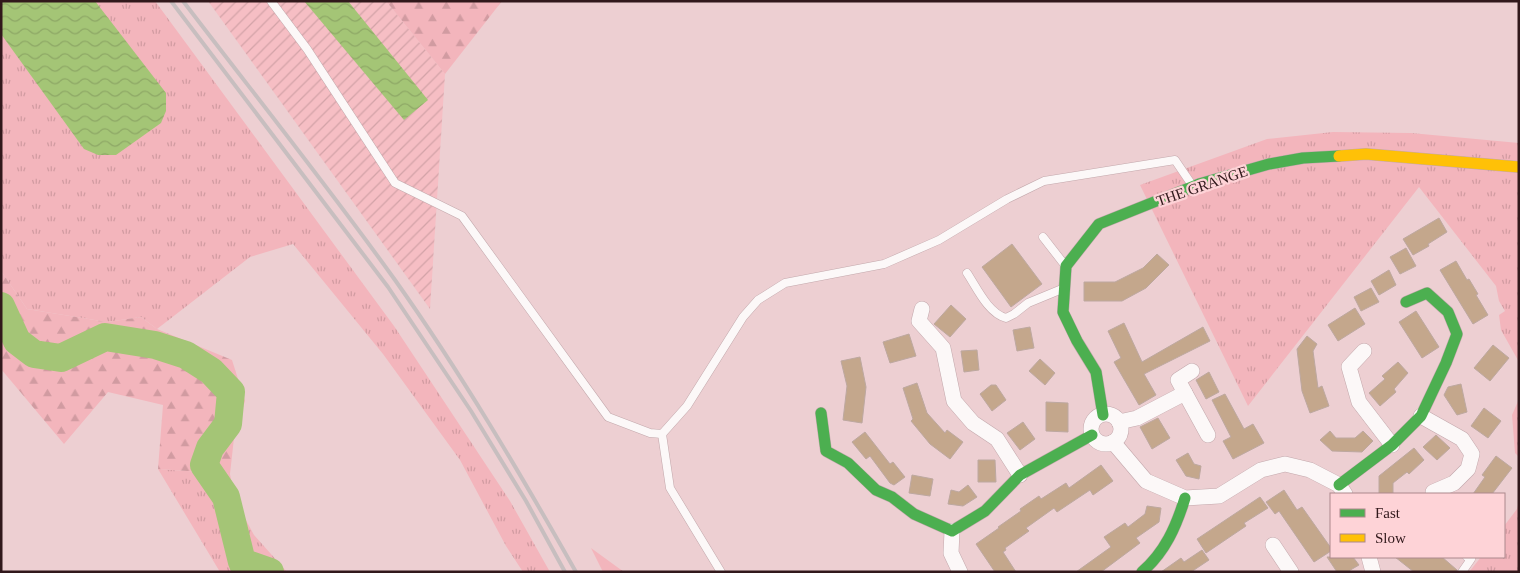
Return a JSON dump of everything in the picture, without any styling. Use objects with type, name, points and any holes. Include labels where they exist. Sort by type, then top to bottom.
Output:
[{"type":"street","name":"THE GRANGE","points":[[1066,266],[1099,224],[1194,186],[1269,164],[1303,158],[1366,154],[1519,166]]},
{"type":"street","points":[[1066,266],[1062,312],[1096,372],[1103,414]]},
{"type":"street","points":[[1113,442],[1146,481],[1185,498],[1219,496],[1261,470],[1285,464],[1310,470],[1342,490],[1421,416],[1446,363],[1457,334],[1448,312],[1427,293],[1406,302]]},
{"type":"street","points":[[922,309],[919,321],[943,348],[954,401],[973,423],[997,439],[1020,475]]},
{"type":"street","points":[[1364,351],[1350,367],[1359,402],[1392,445]]},
{"type":"street","points":[[1192,371],[1178,380],[1208,435]]},
{"type":"street","points":[[1119,422],[1137,418],[1185,393]]},
{"type":"street","points":[[821,413],[826,450],[848,463],[876,490],[892,497],[914,514],[952,531]]},
{"type":"street","points":[[1103,414],[1112,416],[1119,422],[1120,426],[1119,435],[1113,442],[1104,444],[1092,435],[1091,426],[1092,422],[1103,414]]},
{"type":"street","points":[[1421,416],[1462,439],[1472,454],[1468,469],[1454,483],[1433,492]]},
{"type":"street","points":[[952,531],[985,511],[1020,475],[1092,435]]},
{"type":"street","points":[[1142,572],[1149,567],[1166,546],[1177,524],[1185,498]]},
{"type":"street","points":[[952,531],[951,554],[960,572]]},
{"type":"street","points":[[1273,545],[1291,572]]},
{"type":"street","points":[[1369,558],[1373,572]]},
{"type":"lane","points":[[271,1],[307,49],[395,183],[462,216],[608,417],[650,433],[662,434]]},
{"type":"lane","points":[[662,434],[687,406],[743,317],[758,300],[785,283],[884,264],[939,240],[1007,199],[1044,181],[1176,160],[1194,186]]},
{"type":"lane","points":[[1043,237],[1066,266]]},
{"type":"lane","points":[[967,273],[992,309],[999,316],[1006,318],[1028,303],[1064,288]]},
{"type":"lane","points":[[662,434],[670,488],[721,572]]},
{"type":"lane","points":[[1462,572],[1471,559],[1469,558]]},
{"type":"shaded area","points":[[208,1],[386,1],[445,74],[430,309]]},
{"type":"green space","points":[[1,1],[155,1],[394,326],[510,501],[550,572],[523,572],[506,546],[460,460],[383,354],[293,244],[250,257],[157,329],[141,317],[107,322],[27,309],[1,271]]},
{"type":"green space","points":[[386,1],[502,1],[445,74]]},
{"type":"green space","points":[[1333,132],[1411,133],[1519,143],[1519,362],[1501,330],[1499,315],[1505,311],[1499,301],[1496,286],[1419,187],[1248,406],[1140,185],[1267,139]]},
{"type":"green space","points":[[1,271],[27,309],[107,322],[141,317],[157,329],[232,360],[245,401],[234,438],[230,474],[158,469],[163,405],[108,392],[64,444],[1,369]]},
{"type":"green space","points":[[1519,399],[1519,457],[1515,453],[1512,415]]},
{"type":"green space","points":[[158,469],[230,474],[235,500],[254,535],[287,572],[220,572]]},
{"type":"green space","points":[[1519,502],[1519,572],[1469,572],[1480,558],[1505,558],[1505,525],[1517,509]]},
{"type":"green space","points":[[591,548],[624,572],[603,572]]},
{"type":"water","points":[[1,1],[95,1],[166,93],[166,111],[161,123],[116,155],[98,155],[84,149],[1,34]]},
{"type":"water","points":[[304,1],[348,1],[428,100],[404,120]]},
{"type":"building","points":[[1439,218],[1447,232],[1428,244],[1429,246],[1413,255],[1403,239]]},
{"type":"building","points":[[1012,244],[1042,284],[1011,307],[982,267]]},
{"type":"building","points":[[1406,248],[1416,266],[1400,274],[1390,257]]},
{"type":"building","points":[[1157,254],[1169,265],[1146,288],[1122,301],[1084,301],[1084,282],[1115,282],[1143,268]]},
{"type":"building","points":[[1456,261],[1478,294],[1476,295],[1488,315],[1473,324],[1440,270]]},
{"type":"building","points":[[1389,270],[1396,285],[1379,295],[1371,281]]},
{"type":"building","points":[[1371,288],[1379,302],[1361,311],[1354,297]]},
{"type":"building","points":[[951,305],[966,319],[950,337],[934,324]]},
{"type":"building","points":[[1355,308],[1365,324],[1338,341],[1328,325]]},
{"type":"building","points":[[1416,311],[1439,347],[1422,358],[1399,322]]},
{"type":"building","points":[[1124,323],[1142,362],[1203,327],[1210,341],[1144,374],[1156,395],[1139,405],[1114,362],[1121,358],[1108,331]]},
{"type":"building","points":[[1030,327],[1034,348],[1017,351],[1013,330]]},
{"type":"building","points":[[909,334],[916,356],[890,363],[883,342]]},
{"type":"building","points":[[1307,336],[1317,344],[1313,351],[1318,388],[1322,386],[1329,406],[1310,413],[1302,391],[1297,349]]},
{"type":"building","points":[[1493,345],[1509,358],[1490,381],[1474,368]]},
{"type":"building","points":[[977,350],[979,370],[964,372],[961,351]]},
{"type":"building","points":[[860,357],[866,387],[862,423],[843,420],[847,386],[841,361]]},
{"type":"building","points":[[1040,359],[1055,373],[1045,385],[1029,371]]},
{"type":"building","points":[[1398,362],[1408,373],[1394,389],[1396,392],[1380,406],[1369,393],[1385,379],[1382,376]]},
{"type":"building","points":[[1209,372],[1219,392],[1206,399],[1196,380]]},
{"type":"building","points":[[917,383],[927,413],[945,433],[947,430],[963,442],[950,459],[930,444],[911,421],[913,419],[903,388]]},
{"type":"building","points":[[1461,384],[1467,412],[1457,415],[1444,395],[1448,387]]},
{"type":"building","points":[[991,385],[996,385],[1006,400],[992,411],[980,394]]},
{"type":"building","points":[[1225,394],[1244,429],[1253,424],[1264,443],[1233,459],[1223,441],[1231,437],[1212,400]]},
{"type":"building","points":[[1046,402],[1068,403],[1068,432],[1046,431]]},
{"type":"building","points":[[1484,408],[1501,421],[1488,438],[1471,426]]},
{"type":"building","points":[[1158,418],[1170,438],[1152,449],[1140,427]]},
{"type":"building","points":[[1023,422],[1035,439],[1020,450],[1007,433]]},
{"type":"building","points":[[1330,431],[1336,438],[1355,438],[1363,431],[1373,441],[1362,452],[1332,451],[1320,440]]},
{"type":"building","points":[[865,432],[890,464],[893,462],[905,477],[894,485],[890,483],[870,456],[866,459],[852,442]]},
{"type":"building","points":[[1436,435],[1450,448],[1437,460],[1423,447]]},
{"type":"building","points":[[1414,448],[1424,460],[1409,474],[1407,472],[1393,483],[1393,493],[1379,493],[1379,476]]},
{"type":"building","points":[[1188,453],[1194,464],[1201,466],[1199,479],[1186,476],[1176,460]]},
{"type":"building","points":[[1496,456],[1512,468],[1493,493],[1474,493],[1485,477],[1482,475]]},
{"type":"building","points":[[978,460],[995,460],[996,482],[978,482]]},
{"type":"building","points":[[1101,465],[1113,481],[1093,495],[1090,490],[1057,512],[1054,508],[1026,528],[1029,531],[1005,548],[1006,550],[1003,552],[1016,572],[995,572],[976,544],[1039,496],[1041,499],[1066,483],[1069,488]]},
{"type":"building","points":[[912,475],[933,479],[930,496],[909,493]]},
{"type":"building","points":[[968,485],[977,497],[963,506],[948,504],[951,490],[959,492]]},
{"type":"building","points":[[1284,490],[1297,510],[1302,507],[1330,547],[1330,552],[1314,562],[1279,511],[1275,514],[1266,502]]},
{"type":"building","points":[[1260,497],[1268,508],[1244,523],[1246,526],[1206,553],[1197,539]]},
{"type":"building","points":[[1147,506],[1161,508],[1159,522],[1136,538],[1140,543],[1101,572],[1076,572],[1111,547],[1104,537],[1125,523],[1128,527],[1145,514]]},
{"type":"building","points":[[1202,550],[1209,560],[1191,572],[1161,572],[1181,558],[1184,562]]},
{"type":"building","points":[[1327,557],[1354,558],[1359,565],[1347,572],[1337,572]]},
{"type":"building","points":[[1396,558],[1443,558],[1457,570],[1456,572],[1414,572]]},
{"type":"waterway","points":[[1,306],[17,341],[34,354],[61,358],[105,337],[155,345],[186,355],[211,371],[231,392],[228,424],[210,448],[204,465],[226,497],[242,562],[270,572]]},
{"type":"railway","points":[[171,1],[388,287],[471,411],[526,501],[565,572]]},
{"type":"railway","points":[[183,1],[343,209],[395,280],[489,424],[576,572]]},
{"type":"traffic: fast","points":[[1103,415],[1096,372],[1077,341],[1063,312],[1066,266],[1099,224],[1199,184],[1269,164],[1303,158],[1339,156]]},
{"type":"traffic: fast","points":[[1339,485],[1392,445],[1421,416],[1446,363],[1457,334],[1448,312],[1427,293],[1406,302]]},
{"type":"traffic: fast","points":[[821,413],[826,451],[848,463],[876,490],[892,497],[914,514],[952,531],[985,511],[1020,475],[1092,435]]},
{"type":"traffic: fast","points":[[1142,572],[1157,556],[1169,538],[1185,498]]},
{"type":"traffic: slow","points":[[1339,156],[1366,154],[1519,167]]}]
